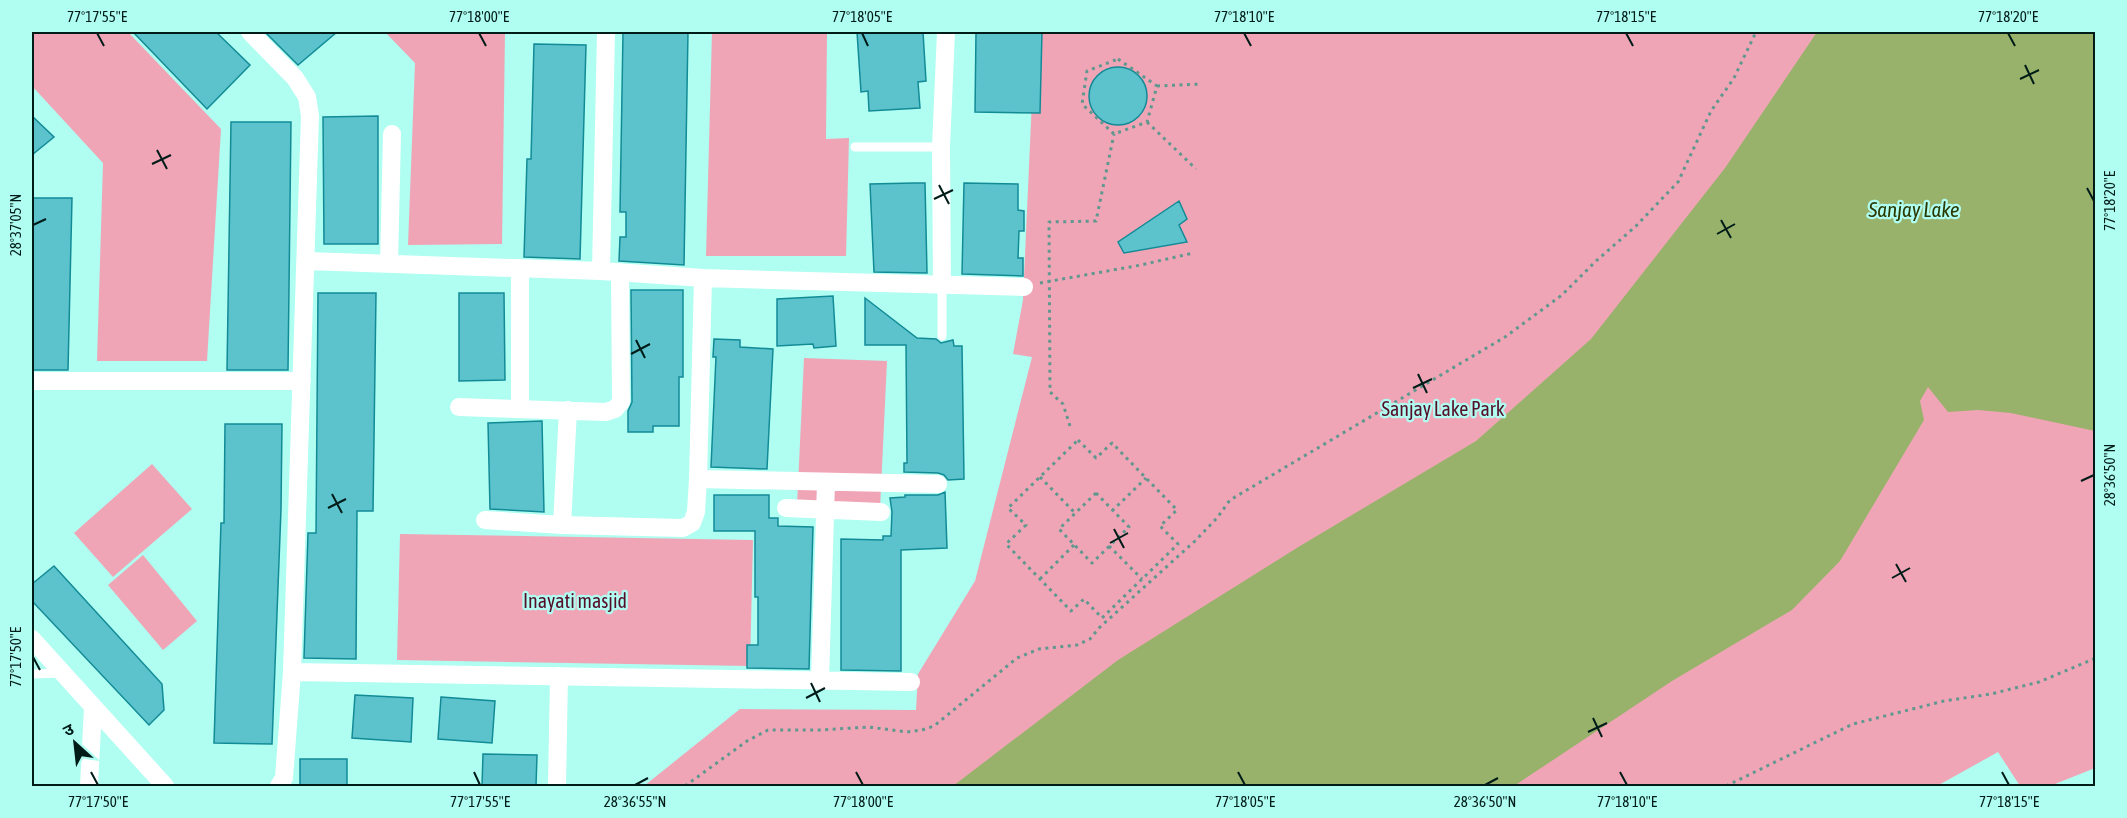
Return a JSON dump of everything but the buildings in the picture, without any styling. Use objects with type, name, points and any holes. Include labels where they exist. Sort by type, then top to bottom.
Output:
[{"type":"street","points":[[250,32],[295,78],[307,97],[310,116],[292,672],[282,784]]},
{"type":"street","points":[[601,271],[606,32]]},
{"type":"street","points":[[942,283],[941,147],[946,32]]},
{"type":"street","points":[[389,264],[392,134]]},
{"type":"street","points":[[307,261],[601,271],[703,278],[1024,287]]},
{"type":"street","points":[[520,268],[520,408]]},
{"type":"street","points":[[459,407],[606,411],[615,409],[621,402],[620,272]]},
{"type":"street","points":[[485,520],[562,525],[683,528],[692,522],[696,512],[698,479],[703,278]]},
{"type":"street","points":[[32,381],[302,381]]},
{"type":"street","points":[[562,525],[568,410]]},
{"type":"street","points":[[698,479],[938,484]]},
{"type":"street","points":[[820,681],[826,482]]},
{"type":"street","points":[[786,508],[881,512]]},
{"type":"street","points":[[32,639],[165,786]]},
{"type":"street","points":[[292,672],[911,682]]},
{"type":"street","points":[[557,786],[559,676]]},
{"type":"street","points":[[89,786],[93,708]]},
{"type":"lane","points":[[855,147],[941,147]]},
{"type":"lane","points":[[942,283],[942,336]]},
{"type":"lane","points":[[32,674],[63,674]]},
{"type":"path","points":[[685,786],[747,741],[768,730],[869,727],[907,732],[934,726],[1017,658],[1028,652],[1077,645],[1090,639],[1099,628],[1196,541],[1230,500],[1505,337],[1562,295],[1636,226],[1678,182],[1711,111],[1734,78],[1756,32]]},
{"type":"path","points":[[1114,134],[1082,104],[1088,70],[1118,59],[1157,86],[1202,84]]},
{"type":"path","points":[[1147,122],[1157,86]]},
{"type":"path","points":[[1114,134],[1147,122]]},
{"type":"path","points":[[1147,122],[1196,169]]},
{"type":"path","points":[[1070,426],[1063,404],[1050,392],[1049,222],[1096,221],[1114,134]]},
{"type":"path","points":[[1049,281],[1141,265],[1193,253]]},
{"type":"path","points":[[1078,440],[1096,458],[1112,443],[1178,510],[1160,526],[1178,544],[1102,618],[1084,599],[1071,611],[1006,544],[1026,525],[1008,508],[1040,477],[1078,440]]},
{"type":"path","points":[[1040,477],[1075,513]]},
{"type":"path","points":[[1112,511],[1146,478]]},
{"type":"path","points":[[1096,493],[1129,527],[1092,563],[1059,529],[1075,513],[1096,493]]},
{"type":"path","points":[[1040,579],[1074,545]]},
{"type":"path","points":[[1109,546],[1142,579]]},
{"type":"path","points":[[1726,786],[1853,724],[1944,701],[1991,694],[2039,682],[2096,658]]},
{"type":"green space","points":[[32,32],[128,32],[221,129],[207,361],[97,361],[103,163],[32,86]]},
{"type":"green space","points":[[385,32],[505,32],[502,244],[408,245],[415,63]]},
{"type":"green space","points":[[712,32],[827,32],[826,139],[849,138],[846,256],[706,256]]},
{"type":"green space","name":"Sanjay Lake Park","points":[[1035,32],[2095,32],[2095,768],[2050,786],[2020,786],[1998,752],[1937,786],[644,786],[740,709],[916,710],[918,674],[975,581],[1032,357],[1013,354],[1023,300]]},
{"type":"green space","points":[[804,358],[887,361],[880,509],[797,506]]},
{"type":"green space","points":[[152,464],[192,509],[113,577],[74,533]]},
{"type":"green space","name":"Inayati masjid","points":[[400,534],[753,540],[750,666],[397,660]]},
{"type":"green space","points":[[143,555],[197,621],[163,650],[108,585]]},
{"type":"water","name":"Sanjay Lake","points":[[1817,32],[2095,32],[2095,431],[2011,413],[1978,410],[1948,412],[1928,387],[1920,401],[1924,420],[1840,561],[1792,610],[1672,681],[1514,786],[953,786],[1118,660],[1300,546],[1476,441],[1591,339],[1725,168]]}]
